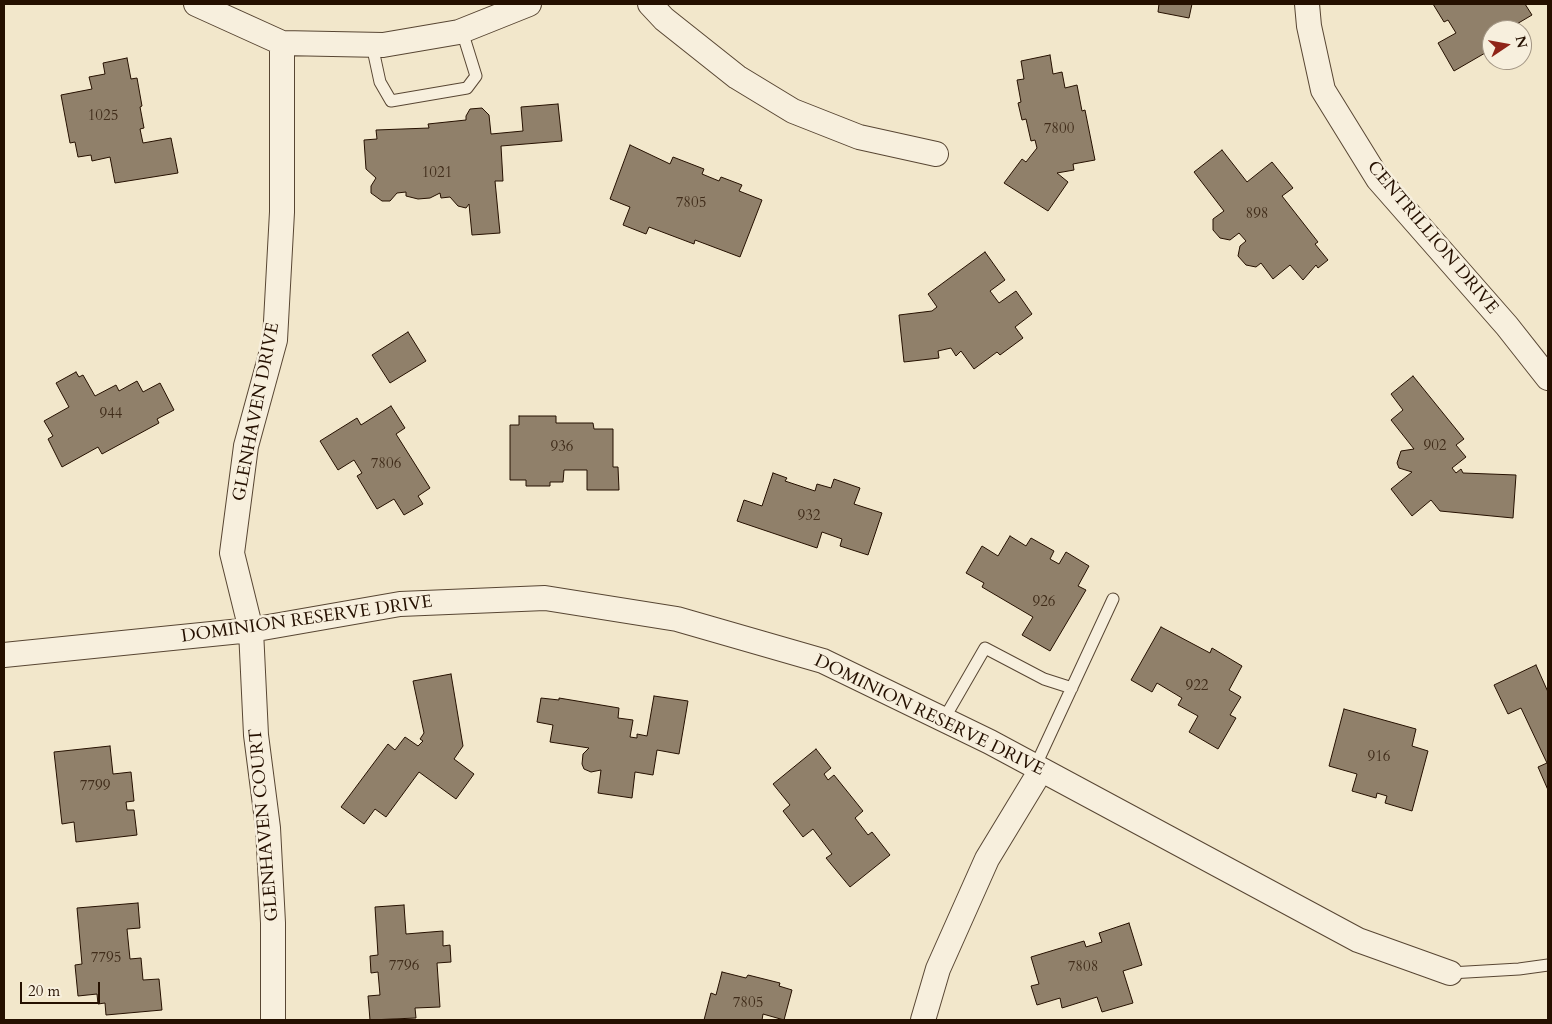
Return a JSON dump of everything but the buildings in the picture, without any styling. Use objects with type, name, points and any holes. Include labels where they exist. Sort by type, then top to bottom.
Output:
[{"type":"street","points":[[196,4],[282,43],[372,45],[383,45],[462,31],[529,4]]},
{"type":"street","points":[[650,4],[664,19],[737,77],[793,111],[859,137],[936,154]]},
{"type":"street","name":"CENTRILLION DRIVE","points":[[1307,4],[1309,26],[1323,90],[1378,180],[1507,326],[1548,378]]},
{"type":"street","name":"GLENHAVEN DRIVE","points":[[251,630],[232,554],[246,446],[275,340],[282,212],[282,43]]},
{"type":"street","name":"DOMINION RESERVE DRIVE","points":[[4,655],[251,630],[400,604],[545,598],[677,619],[823,661],[944,720],[1038,769],[1358,940],[1450,973]]},
{"type":"street","name":"GLENHAVEN COURT","points":[[251,630],[256,735],[268,828],[274,923],[273,1020]]},
{"type":"street","points":[[923,1020],[938,969],[987,858],[1038,769]]},
{"type":"lane","points":[[372,45],[380,82],[391,101],[467,88],[476,76],[462,31]]},
{"type":"lane","points":[[1038,769],[1072,688],[1113,599]]},
{"type":"lane","points":[[944,720],[985,648],[1044,679],[1072,688]]},
{"type":"lane","name":"DOMINION RESERVE DRIVE","points":[[1450,973],[1519,970],[1548,965]]}]
